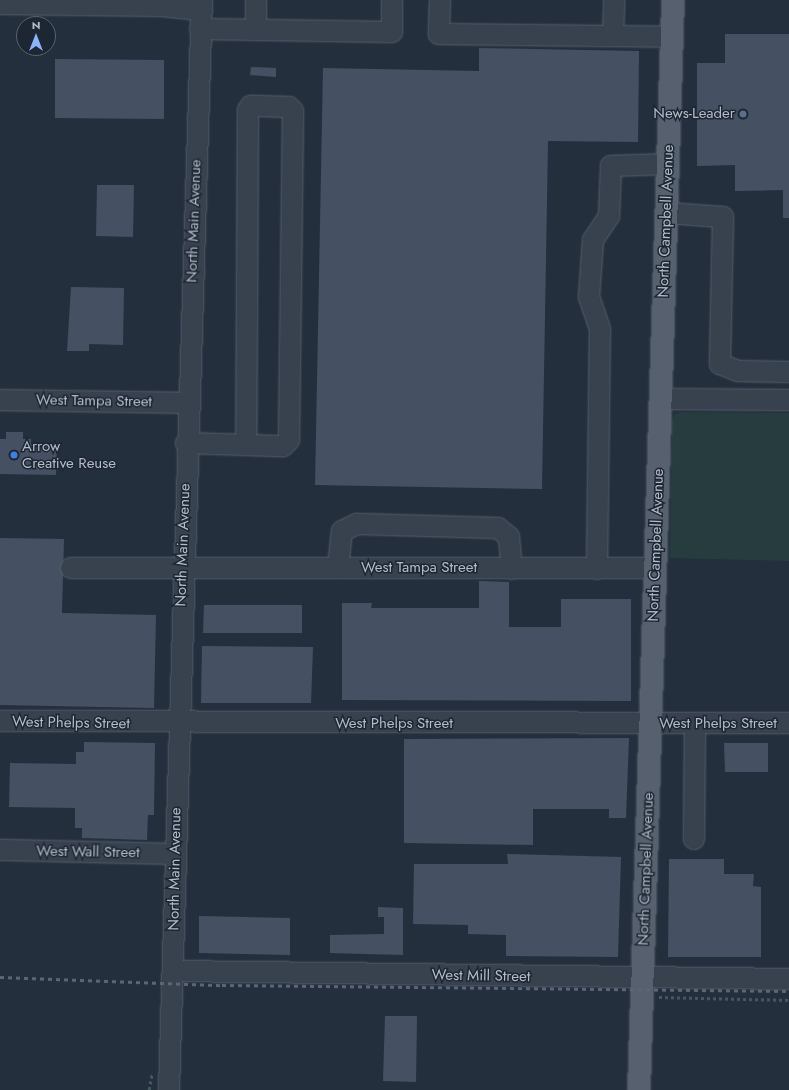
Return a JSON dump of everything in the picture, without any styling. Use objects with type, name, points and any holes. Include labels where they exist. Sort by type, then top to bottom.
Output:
[{"type":"main road","name":"North Campbell Avenue","points":[[638,1090],[651,724],[673,0]]},
{"type":"street","points":[[256,0],[256,30]]},
{"type":"street","points":[[0,4],[162,6],[201,13],[256,30],[392,32],[392,0]]},
{"type":"street","points":[[440,0],[439,34],[671,37]]},
{"type":"street","points":[[613,36],[614,0]]},
{"type":"street","name":"North Main Avenue","points":[[169,1090],[182,567],[201,13]]},
{"type":"street","points":[[186,443],[246,445],[283,446],[289,440],[293,111],[289,106],[251,106],[248,110],[246,445]]},
{"type":"street","points":[[597,569],[600,330],[589,297],[593,240],[609,216],[611,166],[668,164]]},
{"type":"street","points":[[666,213],[723,217],[720,364],[738,371],[789,372]]},
{"type":"street","points":[[660,399],[789,400]]},
{"type":"street","name":"West Tampa Street","points":[[0,400],[187,403]]},
{"type":"street","points":[[338,568],[342,531],[357,524],[498,528],[509,537],[512,569]]},
{"type":"street","name":"West Tampa Street","points":[[71,568],[656,568]]},
{"type":"street","name":"West Phelps Street","points":[[0,721],[179,724],[789,723]]},
{"type":"street","points":[[694,839],[695,724]]},
{"type":"street","name":"West Wall Street","points":[[0,850],[176,854]]},
{"type":"street","name":"West Mill Street","points":[[173,971],[789,979]]},
{"type":"path","points":[[654,997],[789,1000]]},
{"type":"green space","points":[[680,412],[789,413],[789,561],[670,558],[672,420],[675,414]]},
{"type":"building","name":"News-Leader","points":[[725,34],[789,34],[789,218],[783,218],[783,190],[735,191],[735,165],[697,166],[697,63],[725,63]]},
{"type":"building","points":[[479,48],[639,51],[638,142],[548,141],[542,489],[315,485],[323,68],[479,71]]},
{"type":"building","points":[[55,59],[164,60],[164,119],[55,118]]},
{"type":"building","points":[[251,67],[276,68],[276,77],[250,75]]},
{"type":"building","points":[[97,185],[134,185],[133,237],[96,236]]},
{"type":"building","points":[[71,287],[124,288],[123,345],[89,344],[89,351],[67,351]]},
{"type":"building","points":[[6,432],[23,432],[23,439],[31,439],[31,444],[57,445],[56,475],[0,474],[0,439],[6,439]]},
{"type":"building","points":[[0,538],[64,539],[62,613],[156,615],[154,708],[0,705]]},
{"type":"building","points":[[479,581],[509,582],[509,627],[561,627],[561,599],[631,599],[631,701],[342,700],[342,603],[372,603],[371,608],[479,608]]},
{"type":"building","points":[[204,605],[302,605],[302,633],[203,633]]},
{"type":"building","points":[[202,646],[313,647],[311,703],[201,703]]},
{"type":"building","points":[[629,738],[626,818],[609,818],[609,809],[533,809],[533,845],[404,843],[404,739]]},
{"type":"building","points":[[84,742],[155,743],[154,815],[148,815],[147,840],[82,838],[82,828],[75,828],[75,808],[9,807],[10,763],[76,764],[76,752],[84,752]]},
{"type":"building","points":[[724,743],[768,743],[768,772],[725,772]]},
{"type":"building","points":[[507,854],[621,857],[618,957],[506,956],[506,935],[468,934],[468,925],[413,924],[414,864],[508,864]]},
{"type":"building","points":[[669,859],[724,859],[724,874],[754,874],[753,886],[761,887],[761,957],[668,957]]},
{"type":"building","points":[[378,907],[403,908],[403,955],[330,953],[330,935],[384,934],[384,917],[378,917]]},
{"type":"building","points":[[199,916],[290,918],[290,955],[199,953]]},
{"type":"building","points":[[385,1016],[417,1016],[416,1082],[383,1081]]},
{"type":"railway","points":[[0,977],[222,985],[789,991]]},
{"type":"place","name":"News-Leader","points":[[743,114]]},
{"type":"place","name":"Arrow Creative Reuse","points":[[14,455]]}]
